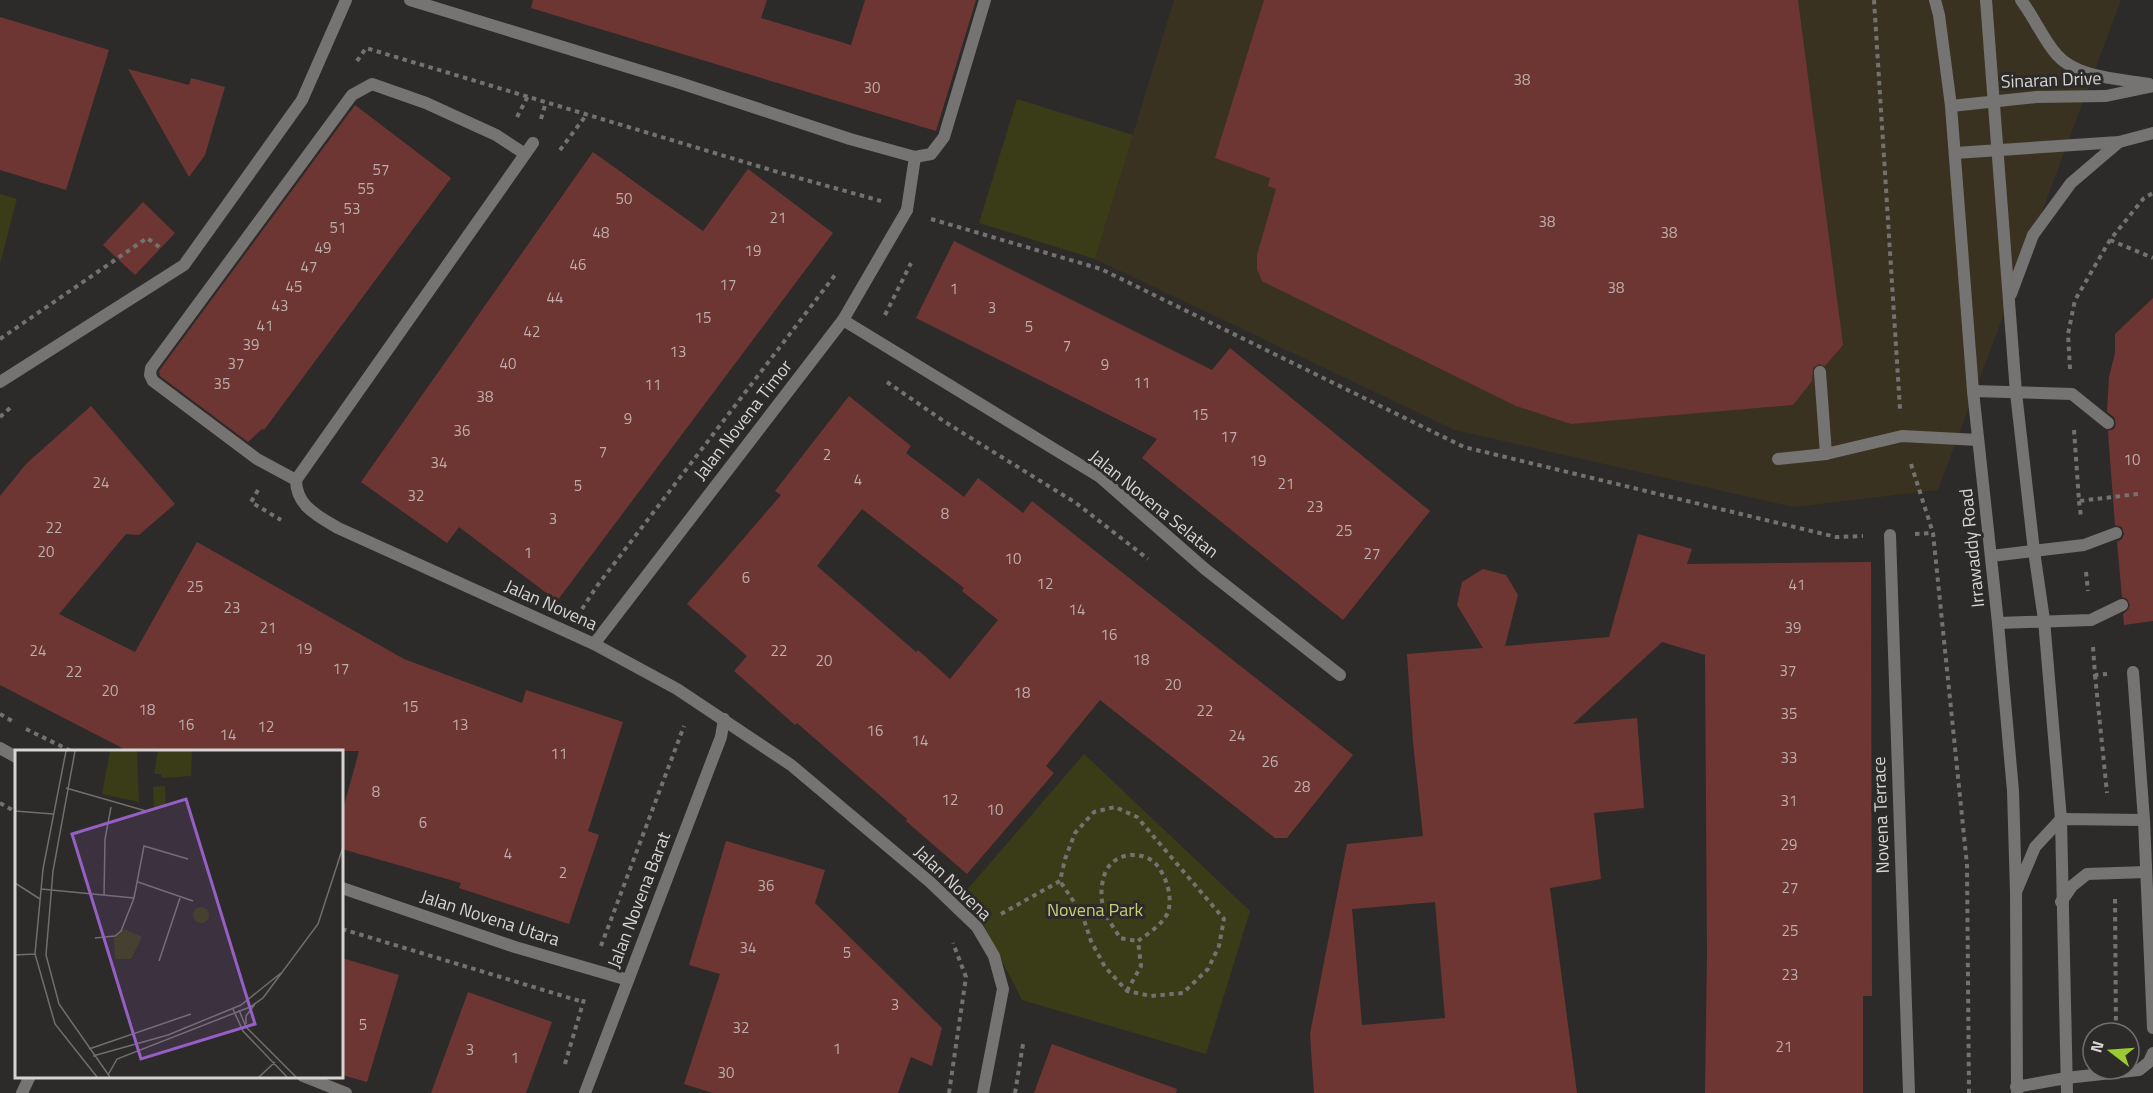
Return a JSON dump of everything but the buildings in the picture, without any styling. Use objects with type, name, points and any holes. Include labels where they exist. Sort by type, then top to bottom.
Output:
[{"type":"street","points":[[0,382],[184,265],[302,100],[346,0]]},
{"type":"street","points":[[410,0],[680,83],[850,139],[915,157],[931,154],[944,137],[986,0]]},
{"type":"street","name":"Irrawaddy Road","points":[[1935,0],[1951,106],[1972,391],[1998,623],[2013,791],[2016,892],[2016,1090]]},
{"type":"street","points":[[1986,0],[2016,393],[2044,620],[2061,819],[2061,902],[2067,1093]]},
{"type":"street","points":[[2021,0],[2057,55],[2069,66],[2092,74],[2153,86]]},
{"type":"street","points":[[525,154],[496,135],[426,103],[372,84],[364,87],[352,95],[151,368],[150,375],[153,381],[257,459],[296,480],[525,154],[533,142]]},
{"type":"street","name":"Sinaran Drive","points":[[1951,106],[2036,97],[2106,96],[2153,86]]},
{"type":"street","points":[[1955,153],[2119,142],[2153,134]]},
{"type":"street","points":[[2009,298],[2033,235],[2071,183],[2119,142]]},
{"type":"street","name":"Jalan Novena Timor","points":[[594,644],[843,320],[907,210],[915,157]]},
{"type":"street","name":"Jalan Novena Selatan","points":[[843,320],[1100,477],[1205,569],[1340,675]]},
{"type":"street","points":[[1820,372],[1826,454]]},
{"type":"street","points":[[1972,391],[2072,394],[2108,423]]},
{"type":"street","points":[[1778,459],[1826,454],[1902,436],[1978,440]]},
{"type":"street","name":"Jalan Novena","points":[[296,480],[296,491],[310,511],[338,528],[594,644],[645,670],[724,719],[791,765],[930,882],[977,927],[993,956],[1003,989],[983,1093]]},
{"type":"street","points":[[1991,556],[2084,545],[2116,533]]},
{"type":"street","name":"Novena Terrace","points":[[1890,535],[1909,1093]]},
{"type":"street","points":[[1998,623],[2091,620],[2122,605]]},
{"type":"street","points":[[2133,672],[2144,820],[2153,1028]]},
{"type":"street","name":"Jalan Novena Barat","points":[[585,1093],[721,737],[724,719]]},
{"type":"street","points":[[0,748],[15,756]]},
{"type":"street","points":[[2016,892],[2035,847],[2061,819],[2144,820]]},
{"type":"street","points":[[2061,902],[2072,886],[2087,874],[2146,872]]},
{"type":"street","name":"Jalan Novena Utara","points":[[344,889],[515,946],[628,980]]},
{"type":"street","points":[[2016,1090],[2066,1078],[2139,1070],[2149,1062],[2153,1053]]},
{"type":"street","points":[[22,1093],[30,1078]]},
{"type":"street","points":[[306,1078],[346,1093]]},
{"type":"path","points":[[1874,0],[1902,436],[1933,533],[1967,865],[1969,1093]]},
{"type":"path","points":[[366,48],[890,204]]},
{"type":"path","points":[[558,153],[587,114]]},
{"type":"path","points":[[2153,193],[2144,198],[2110,240],[2153,258]]},
{"type":"path","points":[[927,229],[932,219],[1101,269],[1464,447],[1836,537],[1933,533]]},
{"type":"path","points":[[0,339],[147,238],[184,265]]},
{"type":"path","points":[[871,335],[884,318],[913,259]]},
{"type":"path","points":[[580,613],[597,586],[840,269]]},
{"type":"path","points":[[879,376],[945,422],[1076,503],[1150,560]]},
{"type":"path","points":[[251,502],[288,524]]},
{"type":"path","points":[[0,714],[69,750]]},
{"type":"path","points":[[562,1070],[593,970],[687,717]]},
{"type":"path","points":[[0,803],[15,811]]},
{"type":"path","points":[[1115,807],[1137,817],[1224,919],[1220,946],[1208,969],[1183,993],[1151,996],[1126,991],[1105,967],[1091,941],[1082,914],[1060,881],[1075,833],[1094,812],[1115,807]]},
{"type":"path","points":[[1128,854],[1155,863],[1169,888],[1168,913],[1153,930],[1138,941],[1120,938],[1104,911],[1101,894],[1102,882],[1107,869],[1116,859],[1128,854]]},
{"type":"path","points":[[977,927],[1060,881]]},
{"type":"path","points":[[1001,914],[1005,923]]},
{"type":"path","points":[[344,930],[583,1002]]},
{"type":"path","points":[[949,1093],[966,977],[950,937]]},
{"type":"path","points":[[1126,991],[1141,966],[1138,941]]},
{"type":"path","points":[[1015,1093],[1024,1034]]},
{"type":"shaded area","points":[[1174,0],[2121,0],[1938,490],[1793,507],[1455,430],[1095,259]]},
{"type":"green space","points":[[1017,99],[1133,135],[1095,259],[979,223]]},
{"type":"green space","points":[[0,194],[17,199],[0,264]]},
{"type":"green space","name":"Novena Park","points":[[1084,754],[1250,911],[1206,1054],[1022,1000],[966,891]]}]
